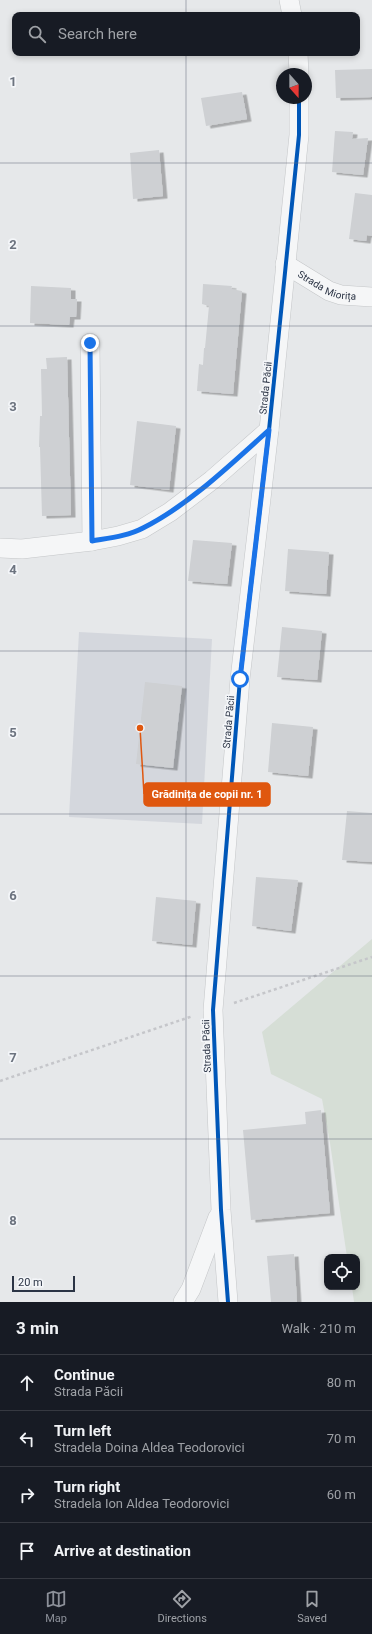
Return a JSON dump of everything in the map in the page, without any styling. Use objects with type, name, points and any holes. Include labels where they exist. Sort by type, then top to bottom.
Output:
[{"type":"street","points":[[289,0],[291,12]]},
{"type":"street","points":[[298,56],[299,68]]},
{"type":"street","name":"Strada Păcii","points":[[228,1302],[221,1210],[213,1010],[240,679],[269,430],[299,135],[299,104]]},
{"type":"street","name":"Strada Miorița","points":[[285,264],[329,291],[341,295],[372,297]]},
{"type":"street","points":[[90,343],[92,541]]},
{"type":"street","points":[[0,548],[22,549],[92,541],[118,536],[142,529],[170,512],[212,480],[269,430]]},
{"type":"street","name":"Strada Păcii","points":[[183,1302],[191,1289],[221,1210]]},
{"type":"path","points":[[0,1081],[372,957]]},
{"type":"shaded area","points":[[79,632],[212,639],[202,824],[69,817]]},
{"type":"shaded area","points":[[372,939],[372,1302],[354,1302],[352,1290],[360,1290],[360,1254],[347,1254],[322,1099],[271,1074],[262,1032]]},
{"type":"building","points":[[372,69],[372,97],[336,98],[335,70]]},
{"type":"building","points":[[242,92],[247,119],[206,126],[201,98]]},
{"type":"building","points":[[335,131],[353,132],[352,139],[368,138],[363,175],[332,172]]},
{"type":"building","points":[[159,150],[163,196],[133,199],[130,153]]},
{"type":"building","points":[[355,193],[372,195],[372,236],[367,235],[366,241],[349,239]]},
{"type":"building","points":[[203,284],[232,286],[231,289],[242,291],[233,394],[197,391],[199,364],[203,365],[209,306],[202,304]]},
{"type":"building","points":[[31,286],[71,288],[71,299],[77,299],[76,317],[70,317],[69,325],[30,323]]},
{"type":"building","points":[[67,357],[71,515],[42,516],[39,447],[40,416],[42,416],[41,369],[47,369],[46,358]]},
{"type":"building","points":[[137,421],[176,426],[169,490],[130,485]]},
{"type":"building","points":[[193,540],[232,543],[227,584],[188,581]]},
{"type":"building","points":[[288,549],[329,552],[326,594],[285,591]]},
{"type":"building","points":[[282,627],[322,631],[317,680],[277,677]]},
{"type":"building","points":[[145,682],[182,686],[173,768],[136,764]]},
{"type":"building","points":[[272,723],[313,727],[308,776],[268,772]]},
{"type":"building","points":[[347,811],[372,813],[372,862],[342,860]]},
{"type":"building","points":[[256,877],[298,880],[291,931],[252,926]]},
{"type":"building","points":[[156,897],[196,901],[192,945],[152,941]]},
{"type":"building","points":[[321,1110],[330,1213],[251,1220],[243,1130],[306,1124],[305,1112]]},
{"type":"building","points":[[294,1254],[297,1302],[271,1302],[267,1256]]},
{"type":"cycle path","points":[[228,1302],[221,1210],[213,1010],[240,679],[269,430],[299,135],[299,104]]},
{"type":"place","name":"Grădinița de copii nr. 1","points":[[140,728]]},
{"type":"route","points":[[90,343],[92,541],[118,536],[142,529],[170,512],[212,480],[269,430],[240,679]]}]
